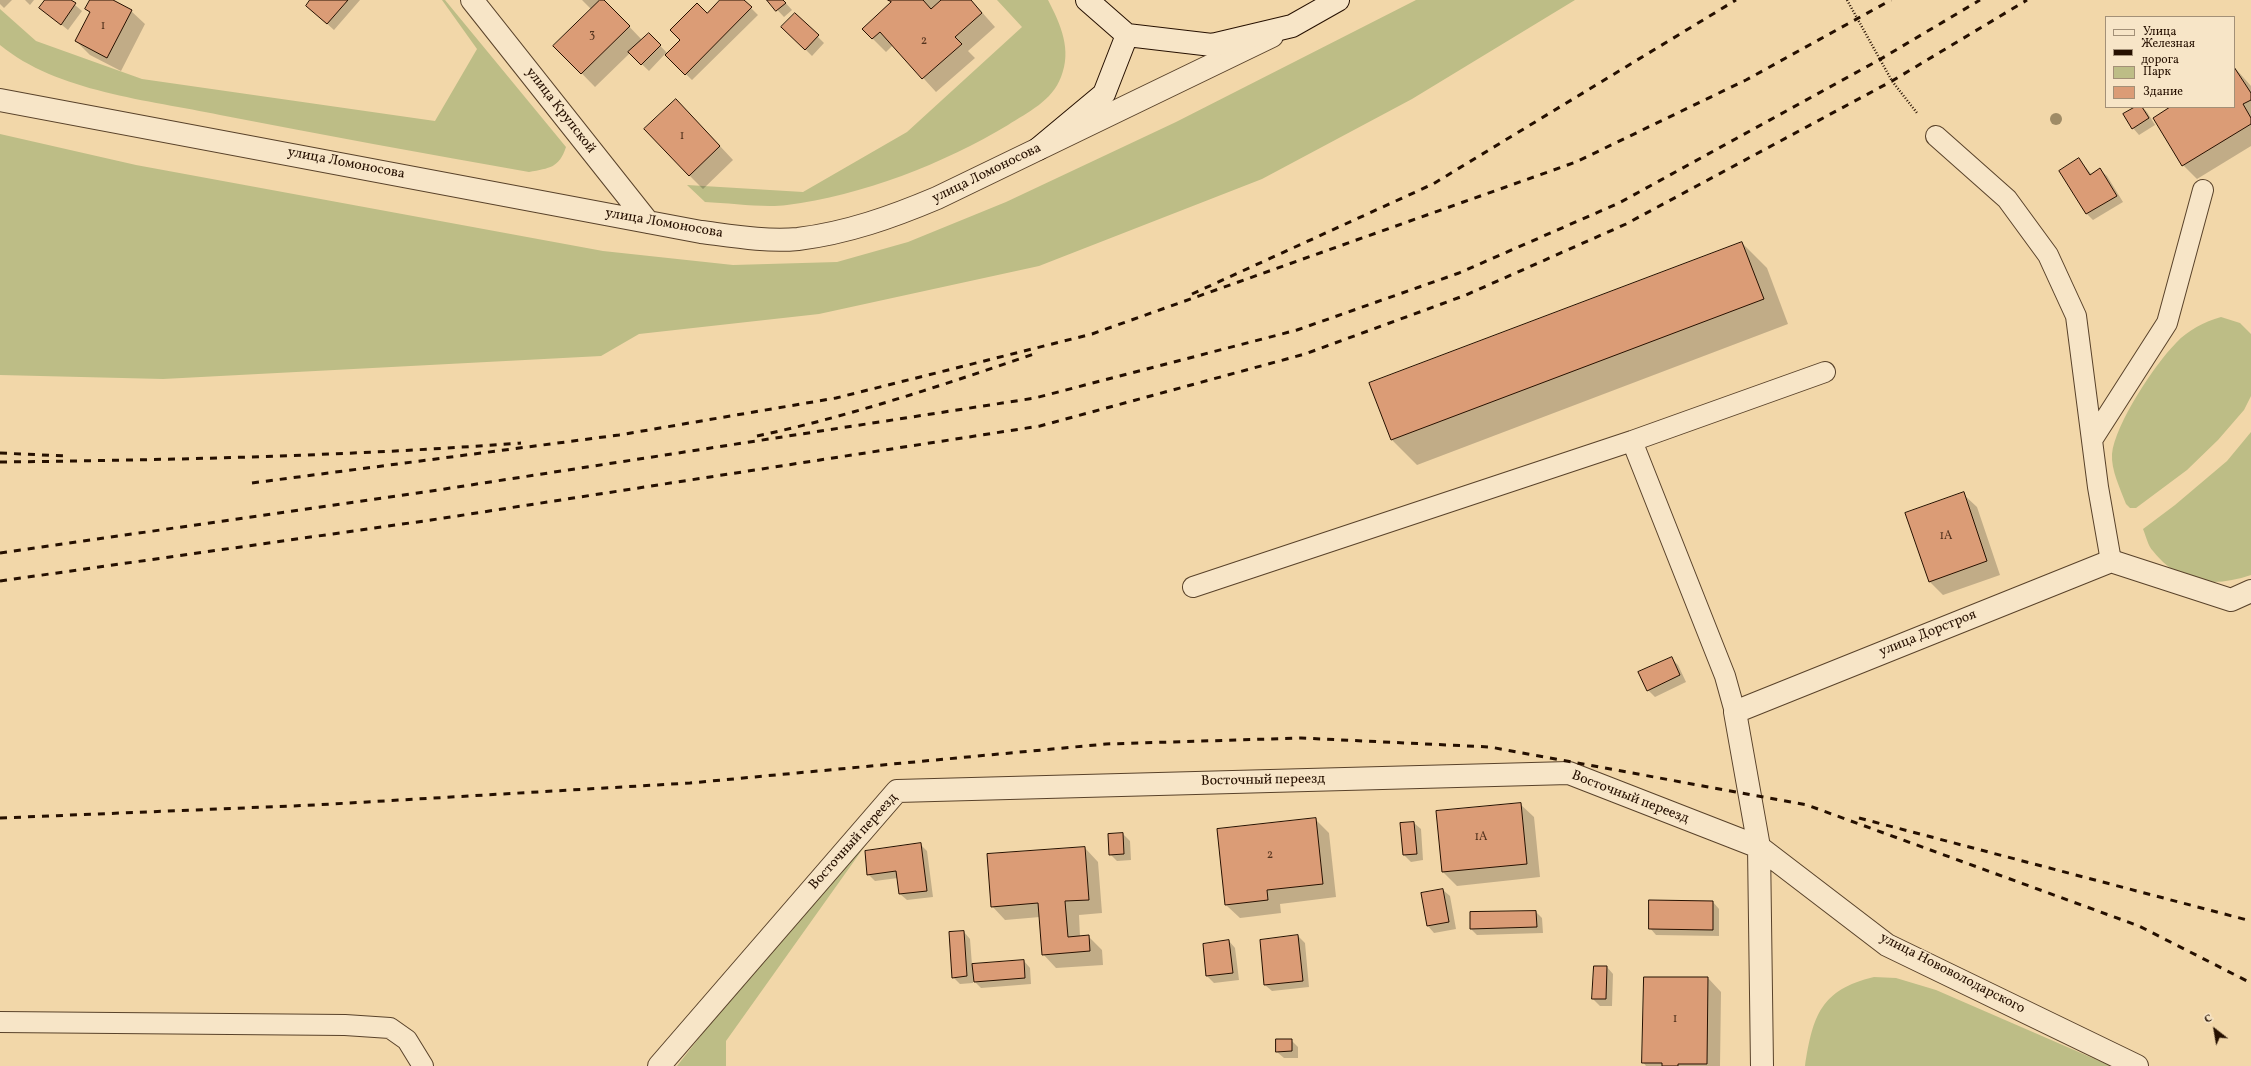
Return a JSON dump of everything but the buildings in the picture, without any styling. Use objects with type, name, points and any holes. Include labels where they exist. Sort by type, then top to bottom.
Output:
[{"type":"street","name":"улица Крупской","points":[[472,0],[648,222]]},
{"type":"street","points":[[1086,0],[1128,35],[1212,45],[1292,26],[1338,0]]},
{"type":"street","name":"улица Ломоносова","points":[[3,98],[648,222],[751,238],[796,239],[844,230],[890,218],[937,198],[1292,26]]},
{"type":"street","points":[[1038,149],[1104,94],[1128,35]]},
{"type":"street","points":[[2111,560],[2231,600],[2251,591]]},
{"type":"street","name":"улица Дорстроя","points":[[1735,712],[2111,560]]},
{"type":"street","points":[[1735,712],[1759,847],[1762,1066]]},
{"type":"street","name":"Восточный переезд","points":[[659,1066],[897,791],[1570,773],[1759,847]]},
{"type":"street","name":"улица Нововолодарского","points":[[1759,847],[1887,945],[2137,1066]]},
{"type":"lane","points":[[1936,136],[2007,199],[2048,256],[2076,316],[2092,440],[2111,560]]},
{"type":"lane","points":[[2092,440],[2167,323],[2203,190]]},
{"type":"lane","points":[[1192,588],[1632,441],[1825,372]]},
{"type":"lane","points":[[1632,441],[1725,676],[1735,712]]},
{"type":"lane","points":[[0,1022],[345,1025],[390,1028],[407,1040],[423,1066]]},
{"type":"path","points":[[1847,0],[1892,81],[1936,136]]},
{"type":"green space","points":[[442,0],[445,0],[566,147],[560,159],[553,166],[529,172],[134,99],[76,84],[48,74],[23,61],[0,45],[0,9],[36,41],[142,79],[435,121],[477,49]]},
{"type":"green space","points":[[997,0],[1048,0],[1061,28],[1065,47],[1064,67],[1061,77],[1052,93],[1039,105],[1008,125],[930,165],[873,186],[815,201],[778,206],[705,202],[687,185],[803,192],[907,132],[1022,27]]},
{"type":"green space","points":[[1416,0],[1575,0],[1412,99],[1262,179],[1039,266],[819,314],[639,334],[601,356],[163,379],[0,375],[0,134],[136,165],[603,251],[733,265],[837,262],[908,242],[1006,202],[1176,122]]},
{"type":"green space","points":[[2221,317],[2240,323],[2251,334],[2251,396],[2244,410],[2218,440],[2187,470],[2136,508],[2130,508],[2126,504],[2114,473],[2112,460],[2115,441],[2120,427],[2147,379],[2176,343],[2197,327],[2208,321]]},
{"type":"green space","points":[[2251,432],[2251,575],[2237,579],[2210,582],[2185,577],[2163,562],[2151,549],[2143,529],[2175,505],[2227,461]]},
{"type":"green space","points":[[867,843],[726,1041],[726,1066],[677,1066],[850,846]]},
{"type":"green space","points":[[1874,977],[1896,978],[1936,990],[2111,1066],[1805,1066],[1816,1019],[1822,1008],[1842,989]]},
{"type":"railway","points":[[1192,294],[1433,184],[1736,0]]},
{"type":"railway","points":[[252,483],[619,435],[836,398],[1092,334],[1576,162],[1746,80],[1891,0]]},
{"type":"railway","points":[[0,553],[425,492],[1035,398],[1297,330],[1459,273],[1619,203],[1879,60],[1980,0]]},
{"type":"railway","points":[[0,581],[431,520],[1040,426],[1305,354],[1466,295],[1626,224],[1892,81],[2027,0]]},
{"type":"railway","points":[[757,436],[862,409],[1034,354]]},
{"type":"railway","points":[[0,462],[261,457],[521,443]]},
{"type":"railway","points":[[0,453],[67,456]]},
{"type":"railway","points":[[0,818],[315,805],[690,783],[1106,744],[1301,738],[1490,747],[1807,805],[2139,926],[2251,983]]},
{"type":"railway","points":[[1859,818],[2251,921]]}]
